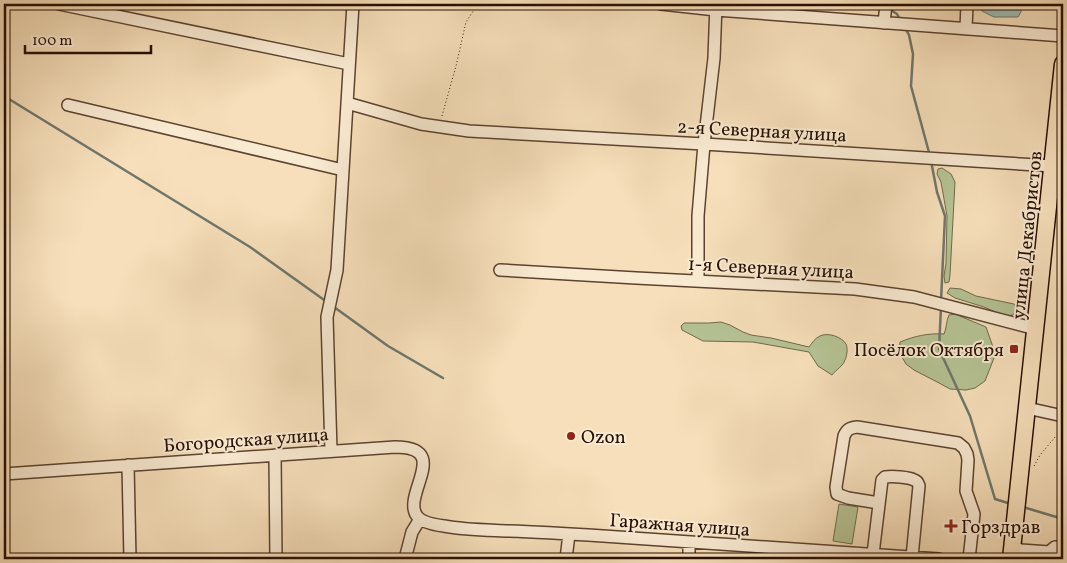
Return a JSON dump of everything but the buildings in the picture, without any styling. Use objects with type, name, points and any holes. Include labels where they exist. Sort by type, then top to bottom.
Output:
[{"type":"highway","name":"улица Декабристов","points":[[1012,553],[1063,64]]},
{"type":"street","points":[[59,4],[349,64]]},
{"type":"street","points":[[331,451],[327,317],[337,270],[353,4]]},
{"type":"street","points":[[661,4],[1063,36]]},
{"type":"street","points":[[802,16],[803,4]]},
{"type":"street","points":[[884,22],[886,4]]},
{"type":"street","points":[[966,29],[967,4]]},
{"type":"street","points":[[698,281],[698,216],[714,58],[716,7]]},
{"type":"street","name":"2-я Северная улица","points":[[347,103],[421,124],[469,131],[1053,166]]},
{"type":"street","points":[[68,105],[343,170]]},
{"type":"street","name":"1-я Северная улица","points":[[500,270],[855,289],[914,298],[1036,329]]},
{"type":"street","points":[[1027,408],[1063,416]]},
{"type":"street","points":[[879,503],[848,498],[837,494],[836,487],[844,436],[847,430],[852,427],[858,427],[958,443],[967,454],[966,491],[974,514],[969,559]]},
{"type":"street","name":"Богородская улица","points":[[4,474],[408,447],[413,449],[422,458],[423,462],[413,507],[420,519]]},
{"type":"street","points":[[275,455],[276,559]]},
{"type":"street","points":[[128,465],[130,559]]},
{"type":"street","points":[[873,554],[882,480],[885,477],[893,476],[914,480],[919,486],[912,557]]},
{"type":"street","points":[[405,559],[412,532],[420,519]]},
{"type":"street","name":"Гаражная улица","points":[[420,519],[431,524],[446,527],[689,542],[849,556],[873,554],[939,559]]},
{"type":"street","points":[[566,559],[569,534]]},
{"type":"street","points":[[689,542],[689,559]]},
{"type":"street","points":[[1012,553],[1021,550],[1049,552],[1055,547],[1063,548]]},
{"type":"path","points":[[438,127],[456,66],[466,22],[478,4]]},
{"type":"path","points":[[1033,467],[1040,455],[1056,436],[1063,434]]},
{"type":"green space","points":[[942,168],[951,174],[955,182],[950,275],[949,282],[945,283],[947,216],[941,182],[937,174],[938,169]]},
{"type":"green space","points":[[950,288],[961,289],[976,296],[1014,304],[1017,309],[1013,315],[1005,316],[955,298],[947,293]]},
{"type":"green space","points":[[955,314],[986,327],[993,347],[994,358],[985,381],[975,388],[966,390],[950,389],[914,370],[906,364],[899,352],[900,342],[922,335],[944,334],[949,315]]},
{"type":"green space","points":[[721,322],[751,335],[809,347],[820,336],[834,336],[846,344],[846,356],[843,364],[832,375],[818,366],[809,352],[753,342],[703,341],[682,330],[681,326],[684,323]]},
{"type":"green space","points":[[839,504],[858,507],[852,544],[833,541]]},
{"type":"water","points":[[980,4],[1021,4],[1021,12],[1018,17],[994,17],[982,11]]},
{"type":"waterway","points":[[889,9],[897,14],[901,21]]},
{"type":"waterway","points":[[905,28],[909,35],[913,54],[911,86],[930,156]]},
{"type":"waterway","points":[[4,96],[250,247],[327,302]]},
{"type":"waterway","points":[[931,161],[937,192],[945,216],[941,301]]},
{"type":"waterway","points":[[334,307],[388,346],[443,378]]},
{"type":"waterway","points":[[941,307],[939,349],[970,416],[995,499],[1011,504]]},
{"type":"waterway","points":[[1023,507],[1063,519]]},
{"type":"place","name":"Посёлок Октября","points":[[1014,349]]},
{"type":"place","name":"Ozon","points":[[571,436]]},
{"type":"place","name":"Горздрав","points":[[951,526]]}]
